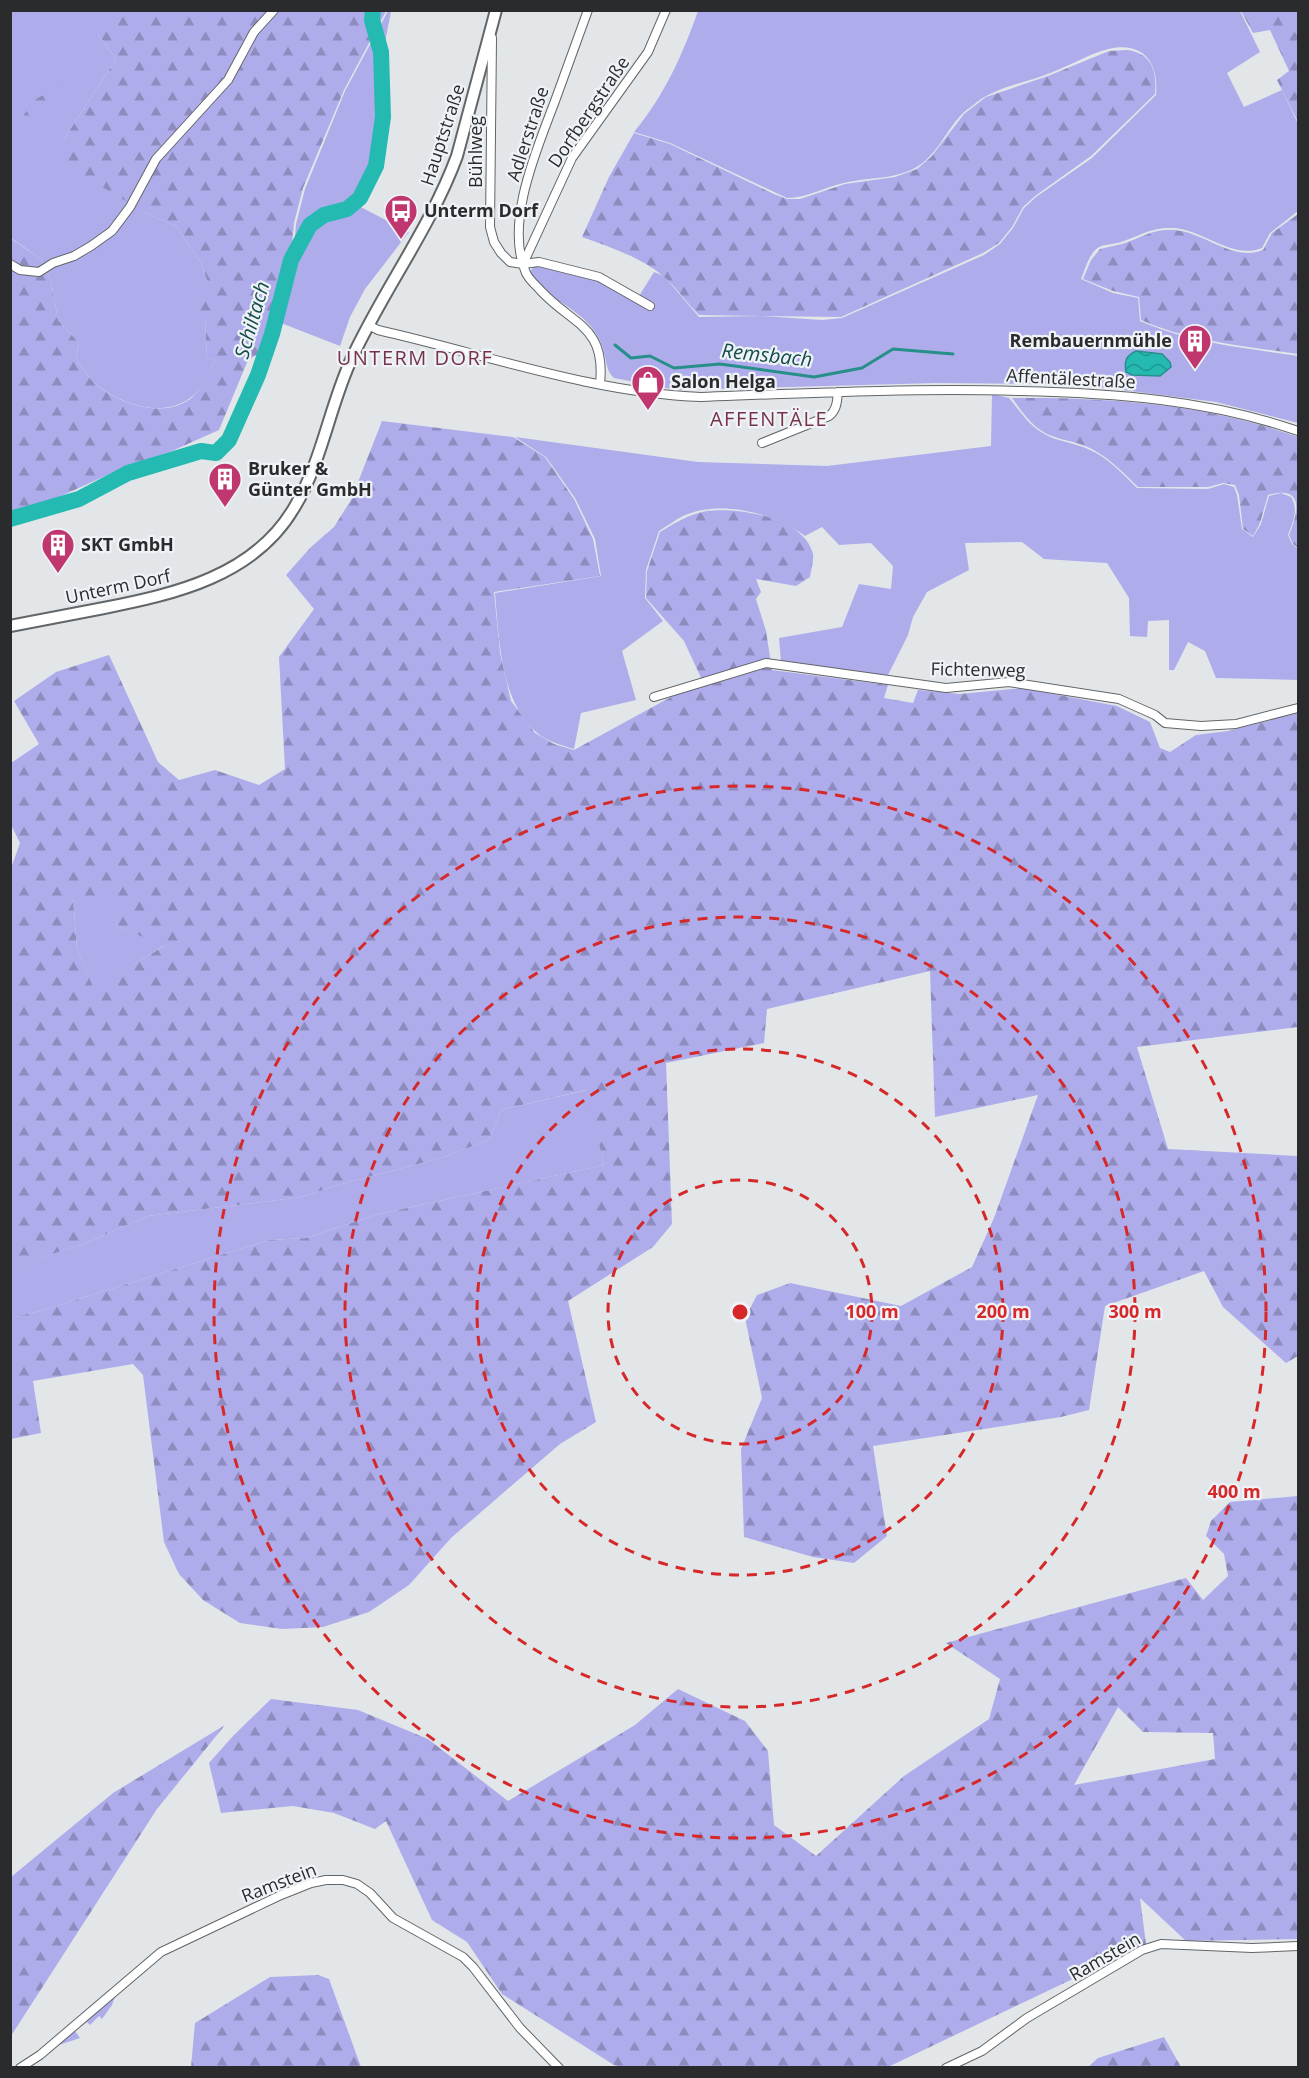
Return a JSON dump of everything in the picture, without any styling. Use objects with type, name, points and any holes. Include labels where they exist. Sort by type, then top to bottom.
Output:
[{"type":"main road","name":"Hauptstraße","points":[[368,325],[396,273],[428,222],[448,179],[457,156],[496,10]]},
{"type":"main road","name":"Unterm Dorf","points":[[10,626],[157,597],[222,574],[246,559],[265,543],[294,509],[306,486],[322,446],[349,363],[368,325]]},
{"type":"street","points":[[10,264],[20,270],[39,273],[53,263],[74,256],[112,231],[130,207],[156,159],[228,80],[254,32],[274,10]]},
{"type":"street","name":"Adlerstraße","points":[[588,10],[535,155],[525,189],[519,233],[527,276],[555,304],[583,324],[593,338],[602,366],[600,384]]},
{"type":"street","name":"Dorfbergstraße","points":[[523,264],[572,158],[648,52],[666,10]]},
{"type":"street","name":"Bühlweg","points":[[492,30],[490,226],[494,242],[510,262],[523,264],[539,262],[599,277],[650,306]]},
{"type":"street","name":"Affentälestraße","points":[[368,325],[378,330],[600,384],[662,396],[991,390],[1111,395],[1217,408],[1299,431]]},
{"type":"street","points":[[762,443],[829,416],[837,403],[837,392]]},
{"type":"street","name":"Fichtenweg","points":[[654,697],[766,663],[946,688],[1009,682],[1119,699],[1155,715],[1164,723],[1201,726],[1236,724],[1299,708]]},
{"type":"street","name":"Ramstein","points":[[20,2067],[40,2055],[161,1952],[281,1895],[311,1883],[326,1880],[343,1880],[357,1884],[370,1893],[393,1918],[463,1957],[520,2028],[559,2067]]},
{"type":"street","name":"Ramstein","points":[[946,2067],[982,2051],[1027,2018],[1142,1950],[1161,1944],[1252,1948],[1299,1946]]},
{"type":"green space","points":[[141,10],[386,11],[344,90],[303,188],[294,223],[289,277],[278,326],[263,351],[248,360],[219,430],[172,451],[125,467],[28,511],[11,516],[10,238],[41,259],[51,281],[58,320],[79,343],[76,359],[90,379],[117,398],[154,408],[179,405],[198,391],[215,360],[207,358],[205,319],[192,304],[208,283],[201,263],[176,226],[144,212],[64,164],[64,139],[116,59],[97,33],[105,15],[138,17]]},
{"type":"green space","points":[[10,11],[141,11],[138,17],[97,33],[116,59],[64,139],[144,212],[176,226],[201,263],[208,283],[205,319],[207,358],[215,360],[199,390],[179,404],[155,408],[129,403],[93,382],[76,359],[79,343],[58,320],[51,281],[41,259],[11,238]]},
{"type":"green space","points":[[388,11],[391,11],[385,47],[380,131],[376,152],[362,188],[351,202],[409,232],[365,289],[350,317],[340,346],[281,323],[292,277],[296,224],[305,189],[345,91]]},
{"type":"green space","points":[[698,11],[1240,11],[1260,52],[1227,73],[1244,107],[1282,90],[1298,124],[1298,211],[1270,233],[1262,248],[1251,251],[1229,247],[1174,228],[1153,230],[1121,242],[1101,246],[1090,257],[1081,279],[1113,293],[1138,298],[1140,321],[1178,335],[1218,344],[1298,356],[1298,423],[1216,402],[1107,388],[1055,384],[936,383],[677,390],[614,378],[608,369],[602,346],[594,330],[577,313],[551,295],[536,281],[530,272],[534,266],[541,265],[605,282],[636,301],[654,272],[664,276],[699,317],[762,316],[822,320],[842,318],[984,255],[1000,244],[1013,228],[1024,208],[1092,158],[1156,95],[1155,73],[1146,57],[1131,48],[1108,49],[984,97],[963,113],[923,163],[907,172],[853,181],[802,196],[787,198],[670,143],[634,132],[655,104],[672,74]]},
{"type":"green space","points":[[1241,11],[1298,11],[1298,122],[1277,80],[1289,71],[1270,30],[1253,33]]},
{"type":"green space","points":[[1127,50],[1142,55],[1151,65],[1155,78],[1155,94],[1091,156],[1023,207],[1012,227],[999,243],[983,253],[841,317],[699,315],[663,276],[645,263],[582,237],[609,177],[634,133],[670,144],[774,194],[787,199],[800,199],[845,184],[895,177],[917,169],[931,157],[964,114],[986,97],[1048,76],[1109,51]]},
{"type":"green space","points":[[84,69],[69,85],[46,100],[45,105],[49,109],[30,133],[19,122],[34,100],[64,84]]},
{"type":"green space","points":[[1298,214],[1298,354],[1218,342],[1160,327],[1141,320],[1139,297],[1113,291],[1083,279],[1091,260],[1100,249],[1122,244],[1154,232],[1175,230],[1186,232],[1230,250],[1252,253],[1263,250],[1272,233]]},
{"type":"green space","points":[[992,394],[1009,398],[1036,429],[1059,440],[1097,453],[1137,488],[1208,489],[1224,484],[1234,487],[1242,529],[1253,537],[1261,524],[1269,496],[1281,493],[1291,497],[1295,511],[1288,535],[1292,544],[1298,549],[1298,680],[1216,678],[1205,651],[1188,642],[1174,670],[1169,670],[1169,620],[1148,621],[1147,637],[1130,636],[1129,598],[1107,563],[1044,559],[1022,542],[965,543],[969,570],[927,592],[913,617],[908,635],[888,675],[807,667],[781,662],[779,638],[842,627],[859,584],[891,589],[893,566],[871,543],[839,545],[822,527],[805,536],[763,515],[730,509],[713,509],[683,516],[659,531],[646,570],[645,598],[663,621],[622,651],[636,700],[581,713],[574,749],[544,738],[524,719],[508,686],[503,667],[495,593],[601,576],[595,539],[575,498],[546,457],[515,437],[698,462],[827,466],[991,446]]},
{"type":"green space","points":[[1012,398],[1085,399],[1157,405],[1229,417],[1298,437],[1298,548],[1293,544],[1289,535],[1295,517],[1296,502],[1288,494],[1268,495],[1260,523],[1253,536],[1243,529],[1239,495],[1235,485],[1223,483],[1208,487],[1138,487],[1098,453],[1040,430]]},
{"type":"green space","points":[[382,421],[513,437],[545,457],[574,499],[593,539],[600,576],[494,592],[500,653],[511,701],[535,733],[554,744],[574,750],[702,680],[684,641],[646,598],[647,571],[660,532],[694,514],[720,510],[752,513],[784,523],[807,541],[813,554],[810,577],[796,586],[756,579],[761,592],[756,599],[766,631],[772,670],[888,685],[884,698],[913,703],[918,690],[960,694],[1022,688],[1117,706],[1150,722],[1160,748],[1170,752],[1196,735],[1228,731],[1298,713],[1298,1027],[1137,1047],[1168,1149],[1298,1156],[1298,1356],[1286,1363],[1223,1307],[1204,1271],[1105,1306],[1089,1410],[1061,1417],[873,1446],[887,1536],[854,1563],[813,1557],[744,1537],[741,1449],[762,1398],[745,1318],[757,1295],[790,1283],[901,1306],[972,1267],[994,1218],[1038,1095],[935,1117],[930,971],[767,1009],[764,1043],[666,1063],[672,1224],[653,1247],[568,1301],[596,1422],[560,1444],[451,1538],[409,1585],[369,1612],[323,1627],[282,1629],[240,1623],[203,1600],[179,1574],[164,1542],[143,1375],[133,1364],[33,1381],[41,1433],[11,1439],[10,1318],[40,1311],[269,1240],[306,1238],[375,1215],[604,1165],[586,1090],[501,1110],[489,1140],[441,1158],[338,1185],[302,1197],[148,1216],[81,1245],[11,1267],[10,871],[20,843],[11,825],[11,763],[39,744],[14,701],[56,672],[109,655],[158,762],[179,780],[215,770],[259,785],[285,769],[279,657],[314,609],[286,575],[310,548],[334,527],[351,500]],"holes":[[[73,899],[110,899],[117,926],[164,946],[94,989],[77,948]]]},
{"type":"green space","points":[[73,898],[111,899],[117,926],[165,945],[94,990],[77,948]]},
{"type":"green space","points":[[587,1090],[604,1165],[375,1215],[306,1238],[269,1240],[11,1318],[10,1267],[81,1245],[148,1216],[302,1197],[338,1185],[441,1158],[489,1140],[501,1110]]},
{"type":"green space","points":[[1298,1496],[1298,1939],[1186,1941],[1140,1898],[1146,1944],[888,2067],[626,2068],[614,2065],[502,1994],[467,1942],[432,1920],[386,1821],[375,1829],[334,1813],[293,1806],[221,1813],[209,1763],[271,1699],[358,1710],[428,1739],[508,1801],[635,1725],[678,1689],[745,1721],[768,1751],[774,1825],[816,1856],[904,1776],[989,1719],[1000,1679],[946,1643],[1186,1578],[1203,1600],[1228,1576],[1224,1554],[1206,1536],[1211,1521],[1230,1502]],"holes":[[[1118,1707],[1143,1732],[1213,1733],[1215,1759],[1074,1785]]]},
{"type":"green space","points":[[225,1725],[157,1809],[11,2036],[11,1877],[113,1793]]},
{"type":"green space","points":[[318,1975],[329,1979],[361,2067],[191,2067],[195,2023],[270,1977]]},
{"type":"green space","points":[[116,1994],[112,2005],[102,2019],[99,2016],[90,2025],[87,2022],[75,2031],[80,2038],[50,2048]]},
{"type":"green space","points":[[1164,2037],[1181,2067],[1088,2067],[1098,2058]]},
{"type":"water","points":[[1136,351],[1162,354],[1170,362],[1171,367],[1160,376],[1132,375],[1126,372],[1126,362],[1128,357]]},
{"type":"waterway","name":"Schiltach","points":[[10,519],[79,499],[128,473],[201,451],[216,453],[229,440],[258,375],[272,334],[291,260],[310,225],[324,215],[347,209],[360,198],[376,166],[383,117],[381,52],[372,20],[373,10]]},
{"type":"waterway","name":"Remsbach","points":[[615,345],[631,358],[650,356],[674,368],[720,364],[814,377],[862,368],[893,349],[953,354]]},
{"type":"place","name":"Unterm Dorf","points":[[401,240]]},
{"type":"place","name":"Rembauernmühle","points":[[1195,370]]},
{"type":"place","name":"Salon Helga","points":[[648,411]]},
{"type":"place","name":"Bruker & Günter GmbH","points":[[225,508]]},
{"type":"place","name":"SKT GmbH","points":[[58,574]]},
{"type":"district","name":"UNTERM DORF","points":[[415,358]]},
{"type":"district","name":"AFFENTÄLE","points":[[769,419]]}]
